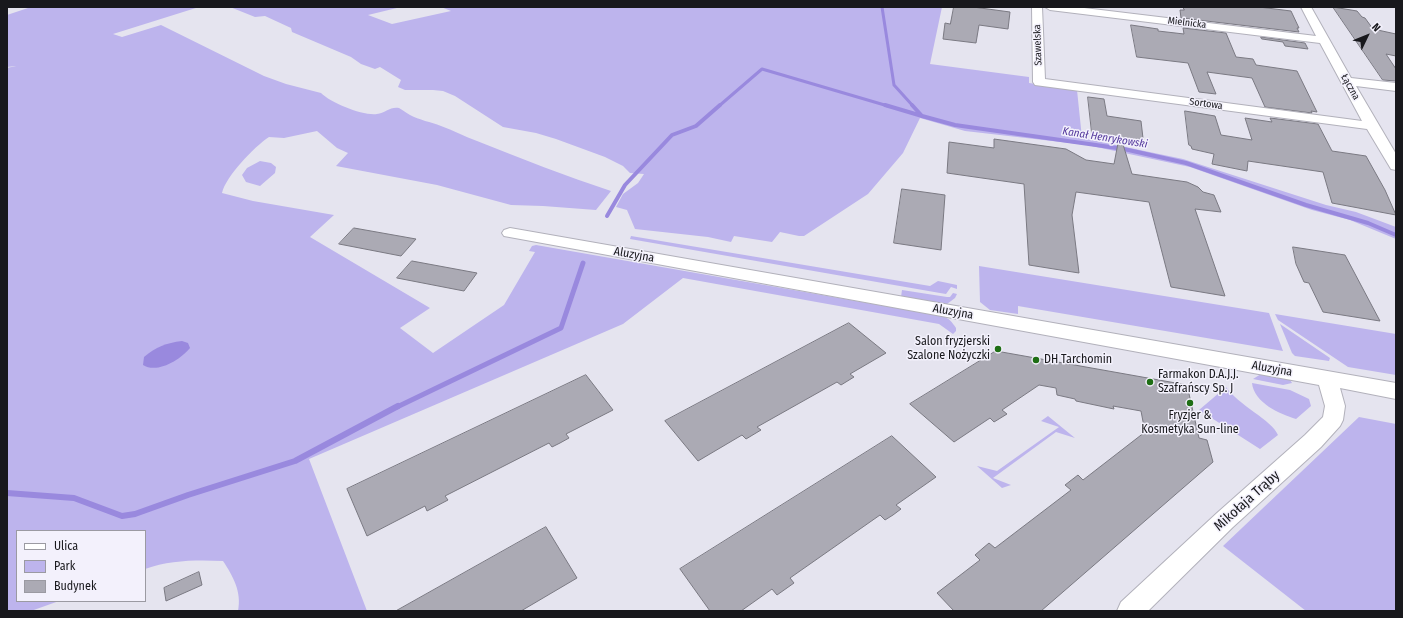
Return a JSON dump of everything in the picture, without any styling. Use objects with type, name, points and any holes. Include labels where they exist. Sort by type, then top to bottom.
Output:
[{"type":"street","name":"Szawelska","points":[[1037,7],[1039,82]]},
{"type":"street","name":"Mielnicka","points":[[1050,7],[1323,40]]},
{"type":"street","points":[[1147,7],[1149,19]]},
{"type":"street","name":"Łączna","points":[[1306,7],[1323,40],[1396,166]]},
{"type":"street","points":[[1348,81],[1396,87]]},
{"type":"street","name":"Sortowa","points":[[1039,82],[1372,126]]},
{"type":"street","name":"Aluzyjna","points":[[510,233],[1396,391]]},
{"type":"street","name":"Mikołaja Trąby","points":[[1130,611],[1225,520],[1313,441],[1333,420],[1335,406],[1327,379]]},
{"type":"green space","points":[[31,7],[199,7],[113,34],[122,37],[161,25],[264,76],[286,84],[321,93],[332,101],[356,111],[377,114],[393,108],[399,108],[417,118],[611,191],[596,210],[511,205],[437,185],[336,166],[348,153],[337,148],[317,131],[284,138],[269,137],[241,162],[229,178],[222,193],[253,201],[334,215],[310,237],[430,308],[400,328],[433,353],[504,305],[535,252],[529,251],[532,246],[536,245],[942,316],[952,322],[956,328],[956,331],[953,334],[939,324],[683,278],[623,324],[309,459],[367,611],[238,611],[239,597],[236,584],[223,561],[183,561],[146,569],[146,530],[16,530],[16,602],[56,602],[31,611],[7,611],[7,68],[16,66],[7,67],[7,15]]},
{"type":"green space","points":[[230,7],[401,7],[368,15],[392,24],[451,11],[441,7],[942,7],[930,64],[1029,77],[1029,83],[1077,90],[1082,138],[1183,159],[1326,205],[1356,212],[1396,227],[1396,239],[1350,220],[1312,210],[1190,167],[1087,145],[965,131],[920,118],[903,153],[868,194],[804,236],[780,232],[772,242],[734,236],[731,242],[708,237],[635,229],[627,210],[616,207],[623,194],[638,183],[644,174],[630,173],[623,166],[605,157],[556,139],[536,133],[503,127],[455,96],[443,91],[405,90],[398,87],[401,80],[380,67],[375,69],[361,64],[351,57],[292,32],[291,28],[265,16],[255,17]]},
{"type":"green space","points":[[260,161],[271,163],[276,167],[275,173],[260,186],[246,182],[242,175],[247,168]]},
{"type":"green space","points":[[631,236],[930,286],[938,281],[957,285],[957,289],[951,287],[946,294],[630,239]]},
{"type":"green space","points":[[979,266],[1269,313],[1283,351],[1018,306],[1018,314],[990,310],[980,302]]},
{"type":"green space","points":[[902,290],[947,297],[950,297],[953,293],[957,294],[955,298],[947,304],[901,297]]},
{"type":"green space","points":[[1275,314],[1396,334],[1396,375],[1348,367],[1278,320]]},
{"type":"green space","points":[[1280,324],[1330,358],[1329,361],[1295,356],[1292,353]]},
{"type":"green space","points":[[1261,374],[1289,378],[1292,383],[1283,385],[1253,379]]},
{"type":"green space","points":[[1252,383],[1290,390],[1309,399],[1311,406],[1296,419],[1290,417],[1276,411],[1263,402],[1257,396]]},
{"type":"green space","points":[[1226,387],[1238,400],[1275,429],[1278,435],[1260,449],[1199,410]]},
{"type":"green space","points":[[1048,416],[1075,438],[1056,432],[993,478],[1011,485],[1002,488],[977,466],[997,471],[1059,427],[1041,421]]},
{"type":"green space","points":[[1359,417],[1396,424],[1396,611],[1306,611],[1223,546]]},
{"type":"shaded area","points":[[182,341],[188,343],[190,348],[186,353],[174,361],[155,368],[143,365],[144,357],[157,348],[166,344]]},
{"type":"building","points":[[954,7],[973,7],[1010,12],[1008,29],[979,25],[976,43],[943,39],[945,23],[950,24]]},
{"type":"building","points":[[1183,7],[1259,7],[1291,11],[1299,28],[1297,28],[1299,32],[1181,18],[1180,10],[1184,10]]},
{"type":"building","points":[[1333,7],[1357,11],[1362,17],[1365,18],[1373,29],[1396,34],[1396,56],[1386,54],[1396,69],[1396,81],[1383,80]]},
{"type":"building","points":[[1131,25],[1158,29],[1158,31],[1184,34],[1183,28],[1226,33],[1236,57],[1253,59],[1256,65],[1297,71],[1317,112],[1311,111],[1312,113],[1265,107],[1252,78],[1207,72],[1216,94],[1199,92],[1188,63],[1137,57]]},
{"type":"building","points":[[1261,37],[1305,43],[1308,49],[1285,46],[1283,42],[1262,39]]},
{"type":"building","points":[[1088,97],[1104,99],[1107,116],[1141,121],[1144,147],[1122,141],[1132,174],[1187,182],[1198,187],[1203,192],[1214,195],[1221,212],[1195,209],[1225,296],[1171,287],[1149,202],[1076,192],[1072,215],[1079,273],[1029,265],[1024,184],[947,173],[949,142],[994,148],[994,139],[1066,149],[1086,160],[1114,164],[1119,138],[1092,133]]},
{"type":"building","points":[[1185,111],[1215,116],[1221,135],[1252,140],[1245,118],[1272,122],[1270,118],[1318,124],[1332,151],[1366,156],[1385,190],[1396,215],[1332,203],[1323,172],[1248,161],[1247,171],[1212,164],[1214,154],[1192,149],[1189,145]]},
{"type":"building","points":[[902,189],[945,195],[941,250],[894,243]]},
{"type":"building","points":[[354,228],[416,239],[401,256],[339,244]]},
{"type":"building","points":[[1293,247],[1345,255],[1380,321],[1323,312],[1309,283],[1304,282],[1296,264]]},
{"type":"building","points":[[412,261],[477,273],[464,291],[397,278]]},
{"type":"building","points":[[849,323],[886,353],[850,374],[854,377],[841,385],[837,382],[757,427],[761,430],[746,439],[742,435],[698,461],[665,421]]},
{"type":"building","points":[[996,351],[1187,385],[1199,438],[1207,440],[1213,462],[1041,611],[954,611],[937,593],[980,560],[975,555],[989,543],[995,548],[1071,490],[1065,485],[1078,475],[1083,480],[1145,432],[1141,411],[1113,406],[1114,409],[1076,401],[1075,399],[1057,395],[1056,388],[1039,385],[1002,410],[1007,414],[994,422],[990,418],[954,442],[910,404]]},
{"type":"building","points":[[586,375],[613,410],[566,434],[569,438],[560,443],[552,447],[549,443],[445,496],[448,500],[427,511],[425,506],[367,536],[347,489]]},
{"type":"building","points":[[892,436],[936,477],[896,505],[901,509],[893,515],[885,520],[880,515],[790,578],[794,583],[777,595],[772,589],[741,611],[710,611],[680,569]]},
{"type":"building","points":[[546,527],[577,578],[521,611],[396,611]]},
{"type":"building","points":[[199,572],[202,585],[166,601],[164,588]]},
{"type":"waterway","name":"Kanał Henrykowski","points":[[882,7],[894,85],[913,106]]},
{"type":"waterway","points":[[719,106],[762,69],[888,106]]},
{"type":"waterway","points":[[607,216],[625,185],[672,135],[696,126],[720,105]]},
{"type":"waterway","points":[[885,105],[922,116]]},
{"type":"waterway","name":"Kanał Henrykowski","points":[[912,105],[922,116]]},
{"type":"waterway","name":"Kanał Henrykowski","points":[[922,116],[955,125],[1124,149],[1186,163],[1306,205],[1368,223],[1396,235]]},
{"type":"waterway","points":[[397,407],[561,328],[583,263]]},
{"type":"waterway","points":[[7,493],[74,498],[122,516],[135,514],[188,495],[295,461],[398,406]]},
{"type":"place","name":"Salon fryzjerski Szalone Nożyczki","points":[[998,349]]},
{"type":"place","name":"DH Tarchomin","points":[[1036,360]]},
{"type":"place","name":"Farmakon D.A.J.J. Szafrańscy Sp. J","points":[[1150,382]]},
{"type":"place","name":"Fryzjer & Kosmetyka Sun-line","points":[[1190,403]]}]
